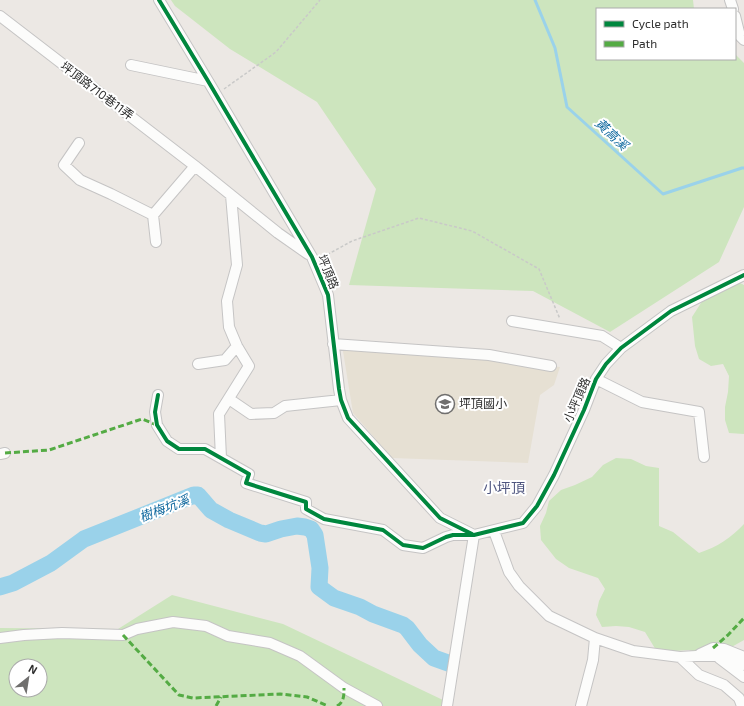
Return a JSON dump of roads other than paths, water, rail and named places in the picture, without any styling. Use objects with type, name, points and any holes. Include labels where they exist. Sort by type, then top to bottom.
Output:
[{"type":"street","name":"坪頂路","points":[[159,0],[313,259],[328,295],[339,389],[341,400],[348,418],[440,518],[474,535]]},
{"type":"street","name":"坪頂路710巷11弄","points":[[0,16],[313,259]]},
{"type":"street","points":[[736,19],[743,37]]},
{"type":"street","points":[[131,65],[208,81]]},
{"type":"street","points":[[79,143],[64,165],[80,180],[153,215]]},
{"type":"street","points":[[156,242],[153,215],[195,166]]},
{"type":"street","points":[[221,458],[220,414],[249,366],[237,346],[230,327],[228,301],[237,264],[231,195]]},
{"type":"street","points":[[278,233],[295,229]]},
{"type":"street","name":"小坪頂路","points":[[221,458],[249,474],[246,483],[306,502],[306,509],[324,519],[383,530],[403,544],[423,548],[446,537],[454,535],[474,535],[523,522],[537,506],[554,475],[584,410],[596,379],[606,364],[621,348],[671,311],[744,275]]},
{"type":"street","points":[[512,321],[602,336],[621,348]]},
{"type":"street","points":[[333,344],[489,355],[552,366]]},
{"type":"street","points":[[198,364],[225,360],[237,346]]},
{"type":"street","points":[[596,379],[642,402],[699,412],[704,457]]},
{"type":"street","points":[[158,395],[155,412],[157,425],[167,441],[179,449],[205,449],[221,458]]},
{"type":"street","points":[[229,399],[251,414],[274,413],[285,406],[341,400]]},
{"type":"street","points":[[494,530],[509,572],[519,586],[548,616],[595,638],[633,651],[680,657],[716,656],[735,660],[744,665]]},
{"type":"street","points":[[447,706],[474,535]]},
{"type":"street","points":[[0,638],[62,633],[123,635],[137,629],[172,622],[206,626],[228,636],[270,643],[300,656],[344,688],[377,706]]},
{"type":"street","points":[[581,706],[593,660],[595,638]]},
{"type":"street","points":[[696,656],[713,648],[724,649],[744,657]]},
{"type":"street","points":[[716,656],[744,677]]},
{"type":"street","points":[[680,657],[698,675],[724,685],[739,698],[742,706]]},
{"type":"waterway","name":"黃高溪","points":[[535,0],[555,48],[567,107],[663,194],[744,168]]},
{"type":"waterway","name":"樹梅坑溪","points":[[0,587],[13,583],[51,563],[84,539],[194,495],[198,495],[211,510],[229,520],[260,533],[266,534],[297,526],[311,529],[315,535],[320,568],[319,587],[334,598],[403,625],[420,645],[434,658],[448,663]]},
{"type":"place","name":"坪頂國小","points":[[445,404]]},
{"type":"district","name":"小坪頂","points":[[504,488]]}]
